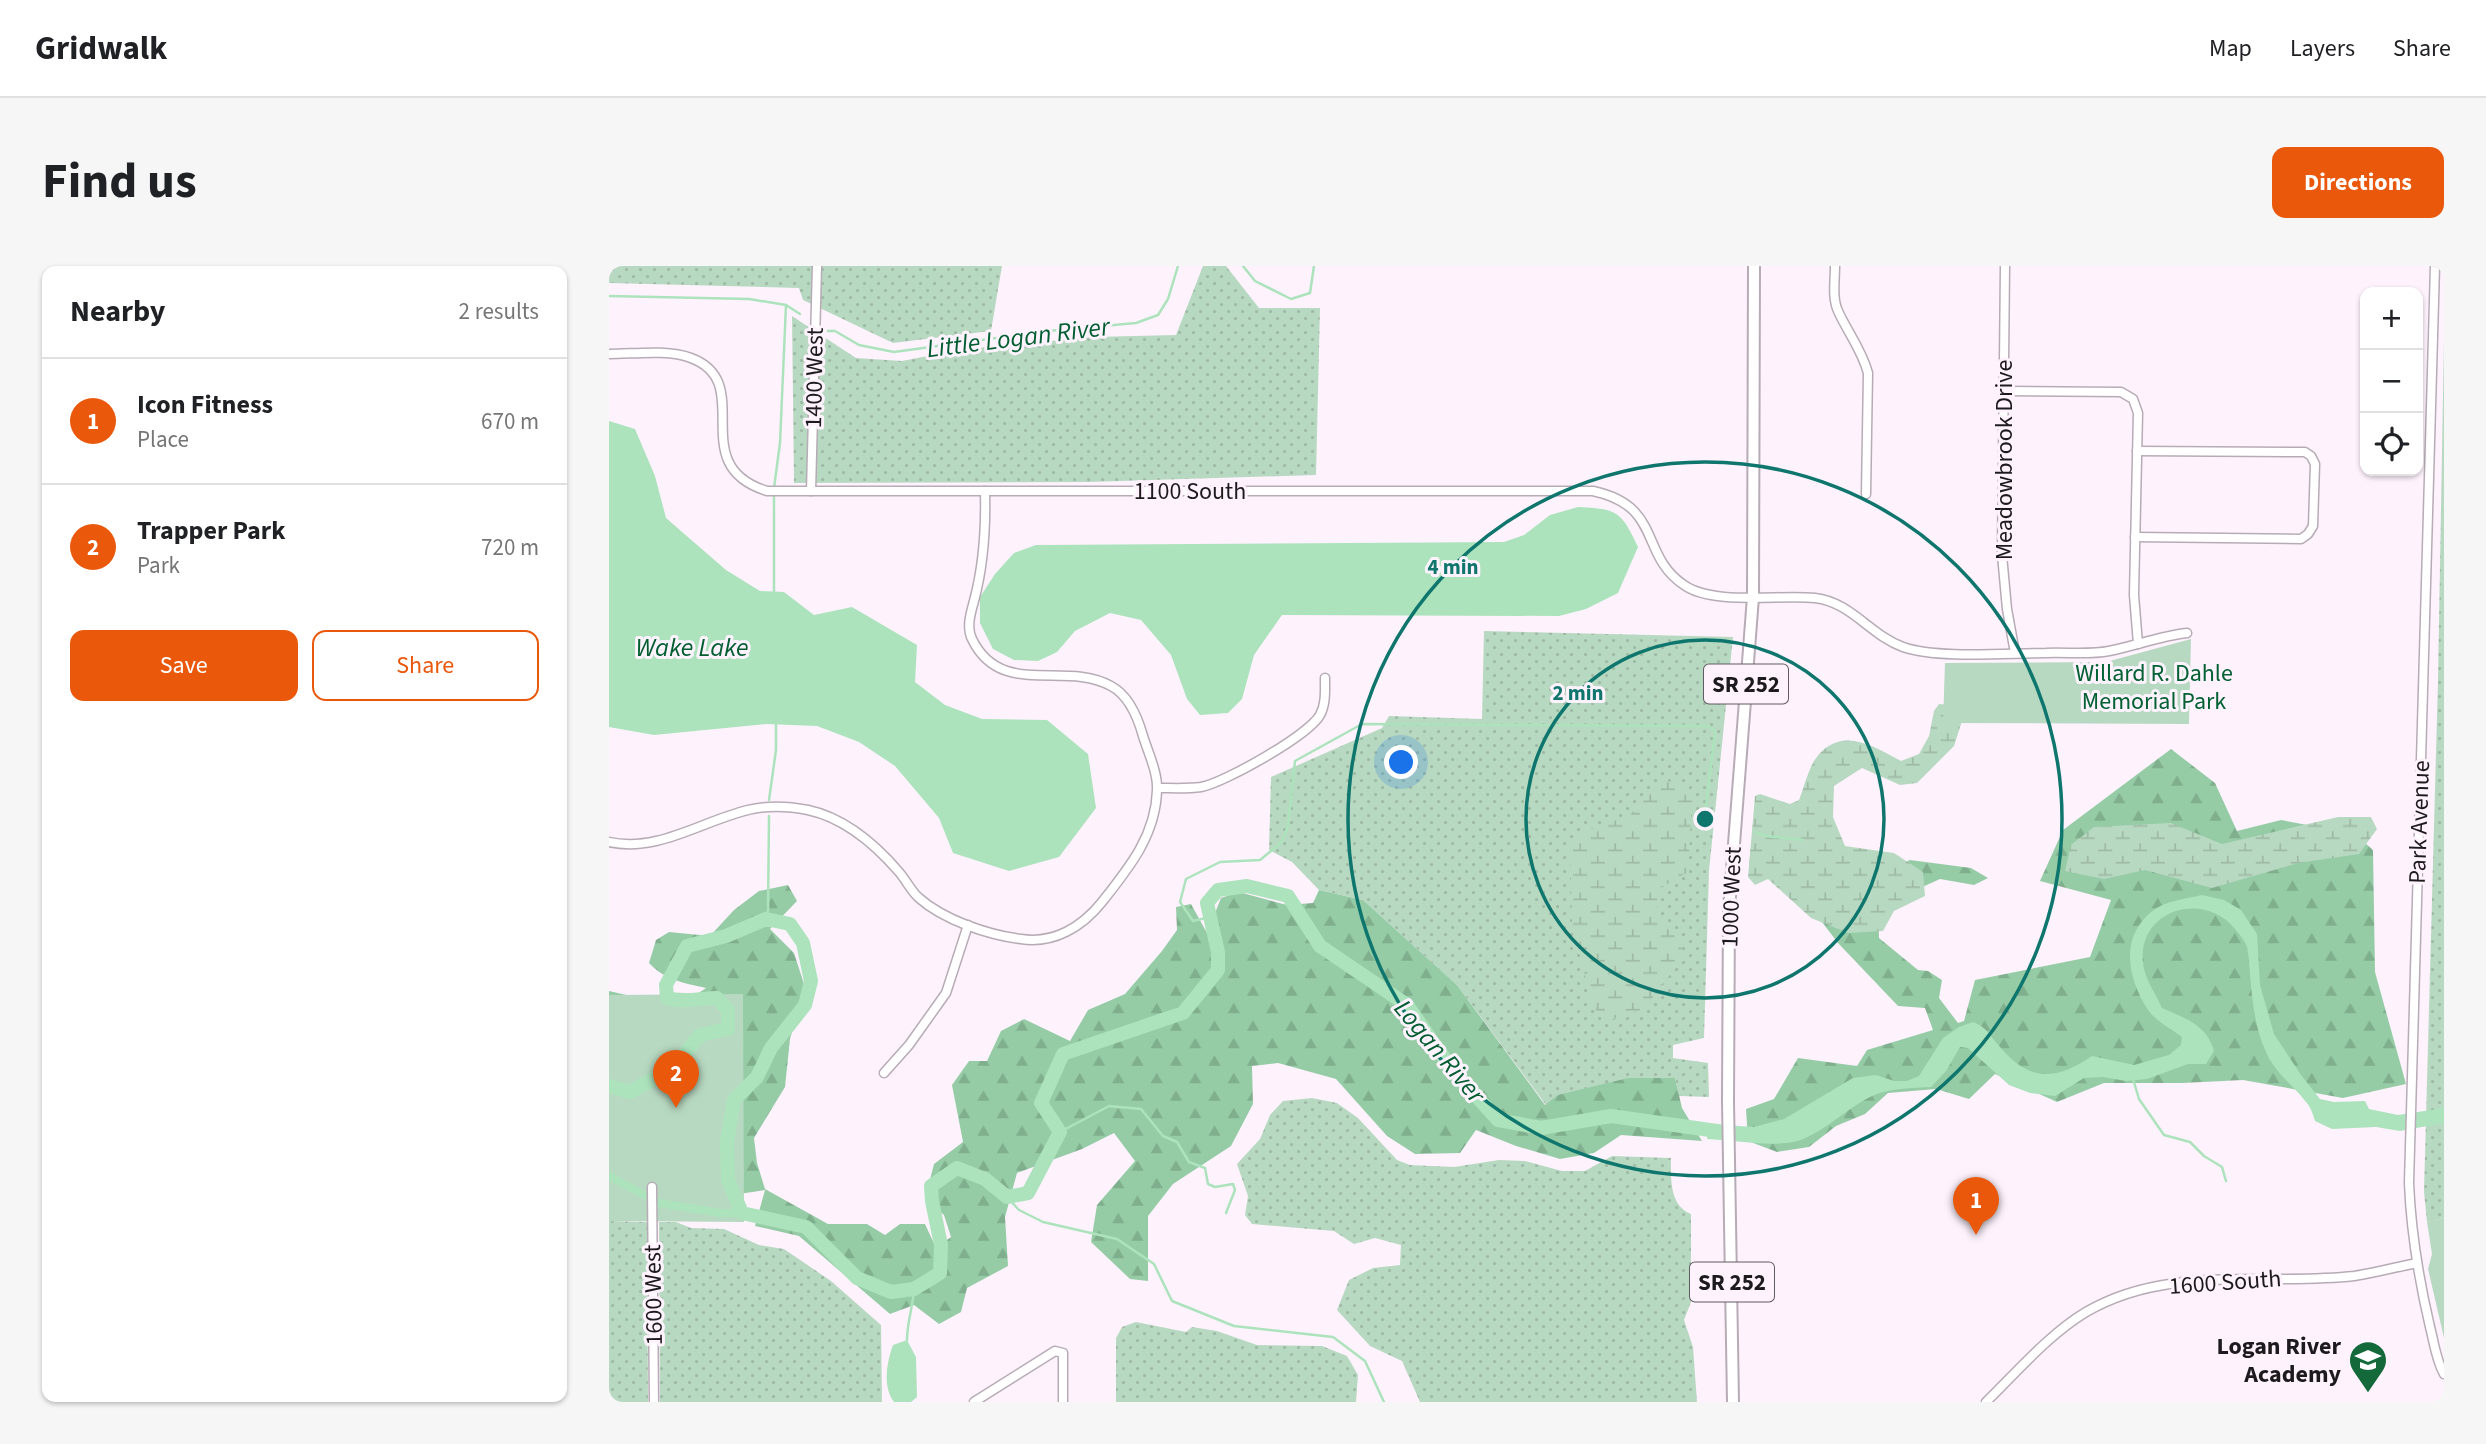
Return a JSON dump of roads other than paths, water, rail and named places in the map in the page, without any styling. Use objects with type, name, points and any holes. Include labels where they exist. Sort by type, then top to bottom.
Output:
[{"type":"main road","name":"1000 West","points":[[1733,1402],[1728,1101],[1729,909],[1753,597],[1754,266]]},
{"type":"street","name":"1400 West","points":[[811,491],[817,266]]},
{"type":"street","points":[[1835,266],[1834,290],[1837,309],[1864,355],[1868,373],[1866,494]]},
{"type":"street","name":"Meadowbrook Drive","points":[[2005,266],[2002,555],[2007,609],[2015,653]]},
{"type":"street","name":"Park Avenue","points":[[2435,266],[2410,1215],[2434,1345],[2444,1374]]},
{"type":"street","name":"1100 South","points":[[609,354],[672,354],[691,358],[706,367],[717,381],[723,397],[723,441],[726,458],[735,474],[749,486],[767,491],[1593,491],[1612,495],[1632,508],[1647,526],[1666,568],[1685,586],[1714,596],[1753,597]]},
{"type":"street","points":[[2005,391],[2121,392],[2133,399],[2138,414],[2134,595],[2137,644]]},
{"type":"street","points":[[2135,537],[2301,539],[2313,526],[2315,464],[2305,452],[2137,451]]},
{"type":"street","points":[[609,842],[624,845],[654,842],[748,810],[780,806],[811,811],[845,824],[875,846],[917,896],[937,912],[968,925],[1020,939],[1047,941],[1066,933],[1094,913],[1135,861],[1151,829],[1157,788],[1142,730],[1127,699],[1111,686],[1087,678],[1023,675],[1001,670],[979,651],[970,635],[970,615],[982,572],[986,537],[985,491]]},
{"type":"street","points":[[1753,597],[1817,598],[1844,607],[1875,631],[1902,647],[1930,653],[2106,652],[2187,633]]},
{"type":"street","points":[[1157,788],[1202,787],[1243,770],[1309,728],[1324,706],[1325,678]]},
{"type":"street","points":[[884,1073],[909,1045],[946,993],[968,925]]},
{"type":"street","name":"1600 West","points":[[652,1187],[654,1402]]},
{"type":"street","name":"1600 South","points":[[1986,1402],[2053,1337],[2087,1312],[2148,1288],[2211,1279],[2354,1276],[2417,1263]]},
{"type":"street","points":[[974,1402],[1055,1351],[1063,1353],[1063,1402]]},
{"type":"water","name":"Wake Lake","points":[[609,421],[635,429],[655,476],[666,518],[726,570],[760,591],[784,592],[814,615],[852,607],[917,645],[915,682],[945,705],[982,719],[1047,720],[1088,754],[1096,808],[1059,857],[1009,871],[953,853],[939,818],[895,766],[859,742],[817,726],[766,724],[654,735],[609,727]]},
{"type":"water","points":[[1578,507],[1602,509],[1617,514],[1638,547],[1618,593],[1586,609],[1559,616],[1282,615],[1254,655],[1242,699],[1228,713],[1200,715],[1187,699],[1171,655],[1141,620],[1110,613],[1075,631],[1057,652],[1038,661],[1014,660],[993,649],[980,623],[980,597],[995,574],[1014,553],[1036,545],[1504,542],[1524,535],[1550,515]]},
{"type":"water","points":[[2202,895],[2224,900],[2241,910],[2257,934],[2260,985],[2274,1034],[2320,1099],[2334,1102],[2365,1101],[2369,1109],[2398,1115],[2444,1108],[2444,1123],[2400,1131],[2376,1127],[2332,1129],[2315,1121],[2308,1104],[2274,1066],[2262,1043],[2245,942],[2221,917],[2205,910],[2189,909],[2173,912],[2159,920],[2149,933],[2143,949],[2144,969],[2162,1008],[2194,1024],[2211,1042],[2214,1051],[2206,1064],[2188,1064],[2147,1079],[2126,1081],[2103,1077],[2084,1078],[2055,1096],[2030,1093],[2009,1085],[1968,1048],[1960,1047],[1946,1071],[1931,1087],[1897,1089],[1877,1094],[1803,1139],[1770,1144],[1707,1139],[1708,1124],[1754,1127],[1784,1119],[1853,1078],[1876,1075],[1894,1081],[1907,1081],[1919,1076],[1943,1038],[1959,1027],[1973,1022],[1985,1029],[2022,1067],[2043,1074],[2066,1070],[2092,1056],[2134,1065],[2169,1055],[2181,1045],[2182,1037],[2155,1018],[2141,998],[2132,972],[2131,947],[2134,934],[2141,923],[2156,908]]},
{"type":"water","points":[[907,1340],[916,1357],[917,1397],[911,1402],[894,1402],[887,1382],[889,1359],[893,1345]]},
{"type":"waterway","name":"Little Logan River","points":[[828,331],[835,331],[859,345],[894,352],[1048,331],[1136,323],[1158,315],[1168,299],[1178,266]]},
{"type":"waterway","name":"Little Logan River","points":[[1243,266],[1255,281],[1291,299],[1310,293],[1314,266]]},
{"type":"waterway","name":"Little Logan River","points":[[609,296],[749,299],[786,305],[800,314]]},
{"type":"waterway","points":[[774,595],[774,488],[780,443],[786,305]]},
{"type":"waterway","points":[[769,800],[776,750],[776,721]]},
{"type":"waterway","points":[[1210,917],[1193,921],[1180,902],[1186,879],[1220,862],[1260,860],[1282,842],[1288,826],[1295,761],[1362,724],[1709,726],[1715,732],[1704,823],[1708,830]]},
{"type":"waterway","points":[[766,919],[769,816]]},
{"type":"waterway","points":[[1755,832],[1766,836],[1803,840]]},
{"type":"waterway","name":"Logan River","points":[[609,1086],[630,1092],[652,1080],[681,1058],[700,1035],[728,1029],[728,1010],[717,998],[667,998],[666,985],[687,946],[726,936],[766,919],[790,924],[803,943],[811,981],[805,1005],[771,1048],[757,1077],[734,1100],[727,1142],[728,1180],[742,1213],[806,1227],[857,1278],[891,1292],[914,1289],[940,1273],[941,1245],[931,1186],[957,1168],[985,1179],[1007,1197],[1028,1193],[1060,1132],[1041,1103],[1063,1054],[1183,1013],[1218,970],[1218,952],[1207,903],[1218,890],[1247,886],[1288,896],[1320,946],[1407,1005],[1451,1068],[1498,1120],[1541,1128],[1611,1116],[1724,1132]]},
{"type":"waterway","points":[[2133,1079],[2139,1099],[2164,1135],[2190,1142],[2204,1156],[2222,1167],[2226,1181]]},
{"type":"waterway","points":[[1060,1132],[1109,1106],[1141,1109],[1163,1136],[1177,1142],[1189,1162],[1205,1168],[1208,1184],[1215,1187],[1233,1184],[1235,1190],[1226,1213]]},
{"type":"waterway","points":[[609,1176],[659,1203],[720,1213],[742,1213]]},
{"type":"waterway","points":[[1007,1197],[1019,1210],[1043,1222],[1117,1239],[1154,1264],[1172,1301],[1234,1326],[1333,1337],[1365,1361],[1384,1402]]},
{"type":"waterway","points":[[907,1340],[914,1289]]},
{"type":"place","name":"Trapper Park","points":[[676,1108]]},
{"type":"place","name":"Icon Fitness","points":[[1976,1235]]},
{"type":"place","name":"Logan River Academy","points":[[2368,1394]]},
{"type":"park label","name":"Willard R. Dahle Memorial Park","points":[[2154,687]]}]
